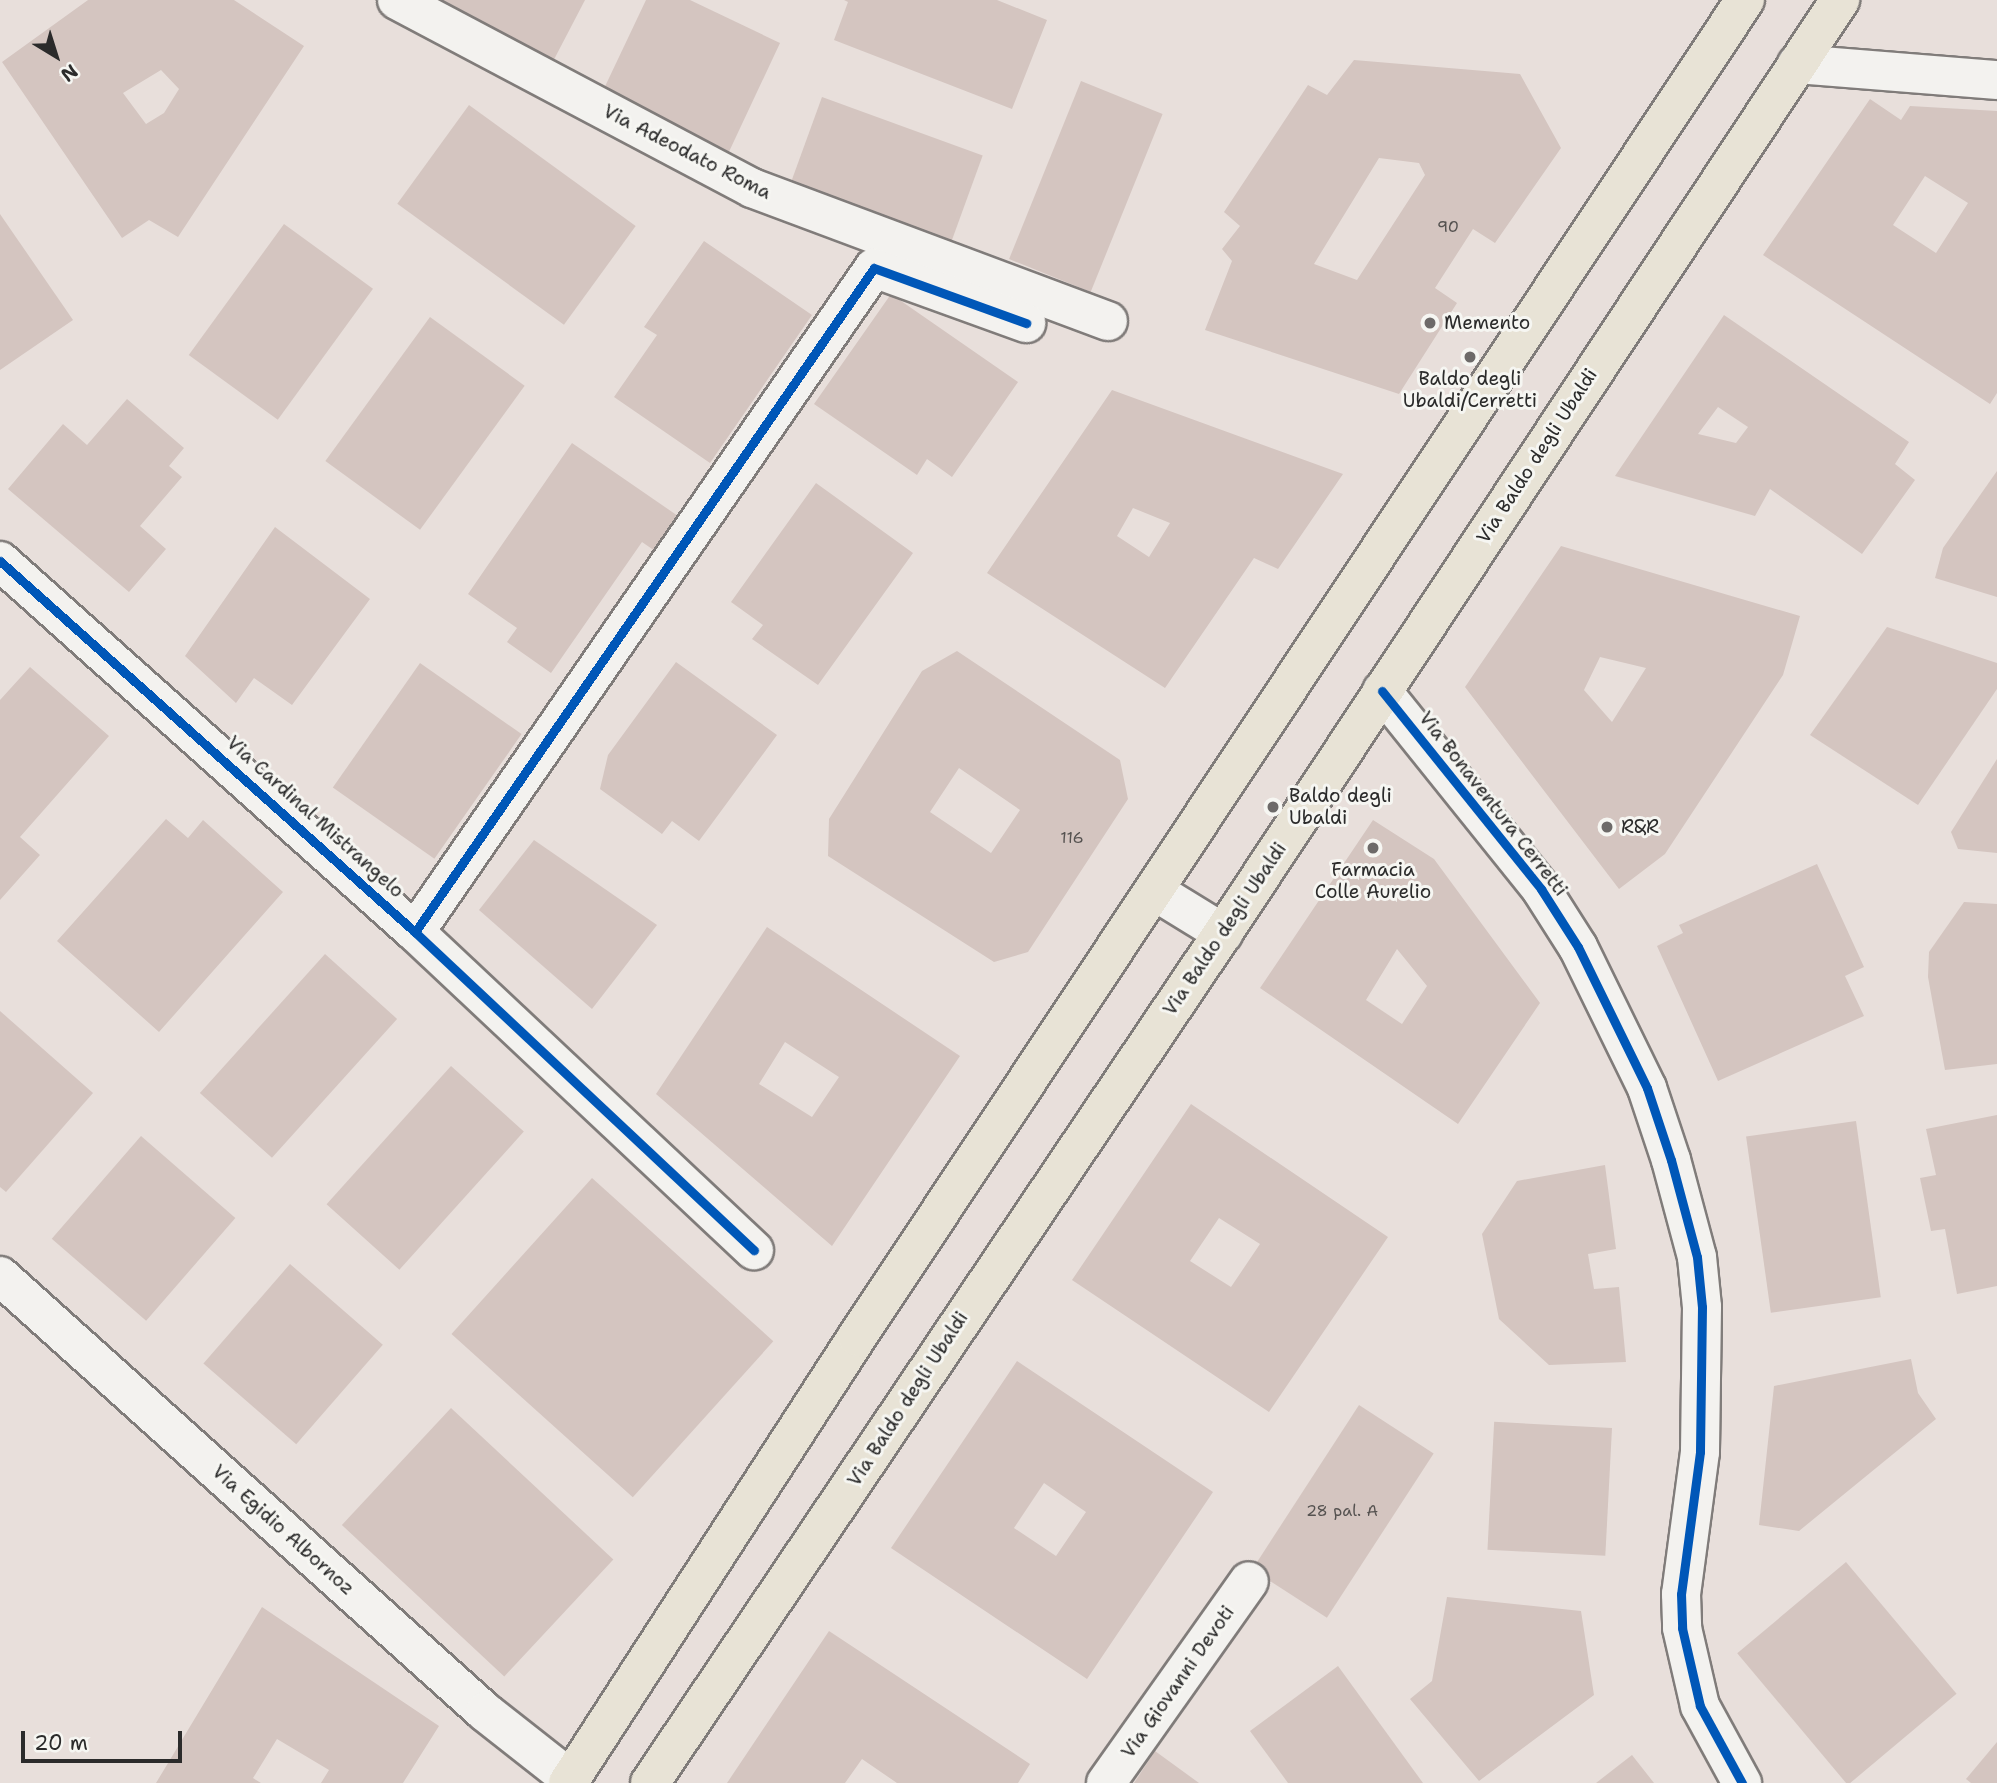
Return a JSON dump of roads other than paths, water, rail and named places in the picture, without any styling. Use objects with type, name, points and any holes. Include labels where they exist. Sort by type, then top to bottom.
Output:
[{"type":"main road","points":[[569,1781],[857,1337],[1156,892],[1745,0]]},
{"type":"main road","name":"Via Baldo degli Ubaldi","points":[[650,1783],[1223,933],[1840,0]]},
{"type":"street","name":"Via Adeodato Roma","points":[[397,0],[752,188],[1108,321]]},
{"type":"street","points":[[1797,64],[1997,80]]},
{"type":"street","points":[[415,932],[874,268],[1026,323]]},
{"type":"street","name":"Via Cardinal Mistrangelo","points":[[0,561],[415,932],[754,1250]]},
{"type":"street","name":"Via Bonaventura Cerretti","points":[[1382,691],[1541,890],[1578,947],[1637,1064],[1671,1160],[1697,1257],[1702,1307],[1700,1452],[1682,1582],[1682,1628],[1700,1706],[1742,1783]]},
{"type":"street","points":[[1156,892],[1223,933]]},
{"type":"street","name":"Via Egidio Albornoz","points":[[0,1276],[485,1712],[569,1781]]},
{"type":"street","name":"Via Giovanni Devoti","points":[[1106,1783],[1249,1581]]},
{"type":"place","name":"Memento","points":[[1430,323]]},
{"type":"place","name":"Baldo degli Ubaldi/Cerretti","points":[[1470,357]]},
{"type":"place","name":"Baldo degli Ubaldi","points":[[1273,807]]},
{"type":"place","name":"R&R","points":[[1607,827]]},
{"type":"place","name":"Farmacia Colle Aurelio","points":[[1373,848]]}]
